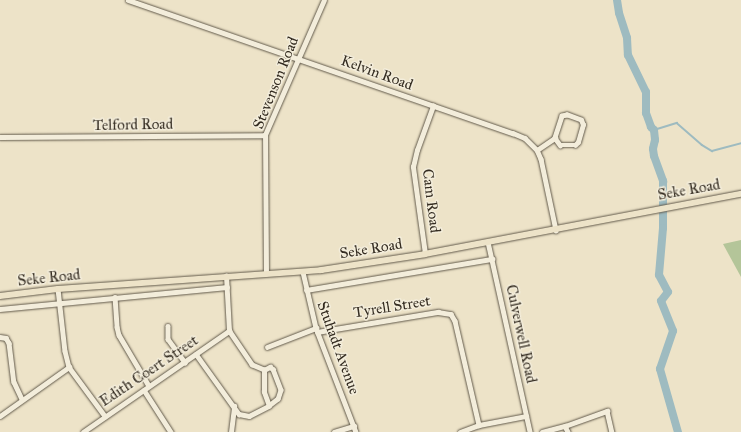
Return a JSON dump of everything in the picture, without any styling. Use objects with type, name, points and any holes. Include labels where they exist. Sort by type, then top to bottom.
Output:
[{"type":"main road","name":"Seke Road","points":[[0,296],[58,289],[226,276],[303,272],[425,254],[741,194]]},
{"type":"street","name":"Kelvin Road","points":[[128,0],[299,58],[433,106],[513,132],[528,141],[537,150]]},
{"type":"street","name":"Stevenson Road","points":[[266,274],[266,135],[324,0]]},
{"type":"street","name":"Cam Road","points":[[425,254],[413,167],[417,150],[433,106]]},
{"type":"street","points":[[555,138],[560,145],[575,145],[578,142],[583,125],[582,120],[567,115],[562,116],[555,138],[537,150],[541,158],[556,230]]},
{"type":"street","name":"Telford Road","points":[[0,137],[266,135]]},
{"type":"street","name":"Culverwell Road","points":[[488,242],[530,432]]},
{"type":"street","points":[[306,290],[492,259]]},
{"type":"street","name":"Stuhadt Avenue","points":[[303,272],[306,290],[317,330],[356,432]]},
{"type":"street","points":[[196,354],[239,414],[245,416],[269,406],[278,399],[281,390],[273,369],[270,367],[264,370],[252,365],[229,331],[226,276]]},
{"type":"street","points":[[0,309],[59,302],[227,287]]},
{"type":"street","points":[[58,289],[65,351],[70,367],[105,416]]},
{"type":"street","points":[[115,297],[118,331],[149,386]]},
{"type":"street","name":"Tyrell Street","points":[[317,330],[438,312],[451,314],[455,321],[479,425]]},
{"type":"street","points":[[168,326],[168,339],[184,362]]},
{"type":"street","points":[[267,348],[317,330]]},
{"type":"street","name":"Edith Coert Street","points":[[83,432],[229,331]]},
{"type":"street","points":[[0,337],[6,338],[9,343],[14,382],[22,399]]},
{"type":"street","points":[[0,416],[22,399],[70,367]]},
{"type":"street","points":[[264,370],[264,392],[269,406]]},
{"type":"street","points":[[144,390],[171,432]]},
{"type":"street","points":[[230,432],[234,406]]},
{"type":"street","points":[[542,432],[565,426],[607,411],[612,432]]},
{"type":"street","points":[[460,432],[479,425],[526,416]]},
{"type":"street","points":[[334,432],[354,426]]},
{"type":"street","points":[[565,426],[568,432]]},
{"type":"green space","points":[[741,240],[741,277],[723,244]]},
{"type":"waterway","points":[[617,0],[619,13],[627,38],[628,55],[646,92],[646,113],[651,127],[654,130],[654,156],[663,181],[663,228],[659,275],[668,292],[661,301],[673,331],[660,369],[678,432]]},
{"type":"waterway","points":[[654,130],[677,123],[702,145],[712,151],[741,143]]}]
